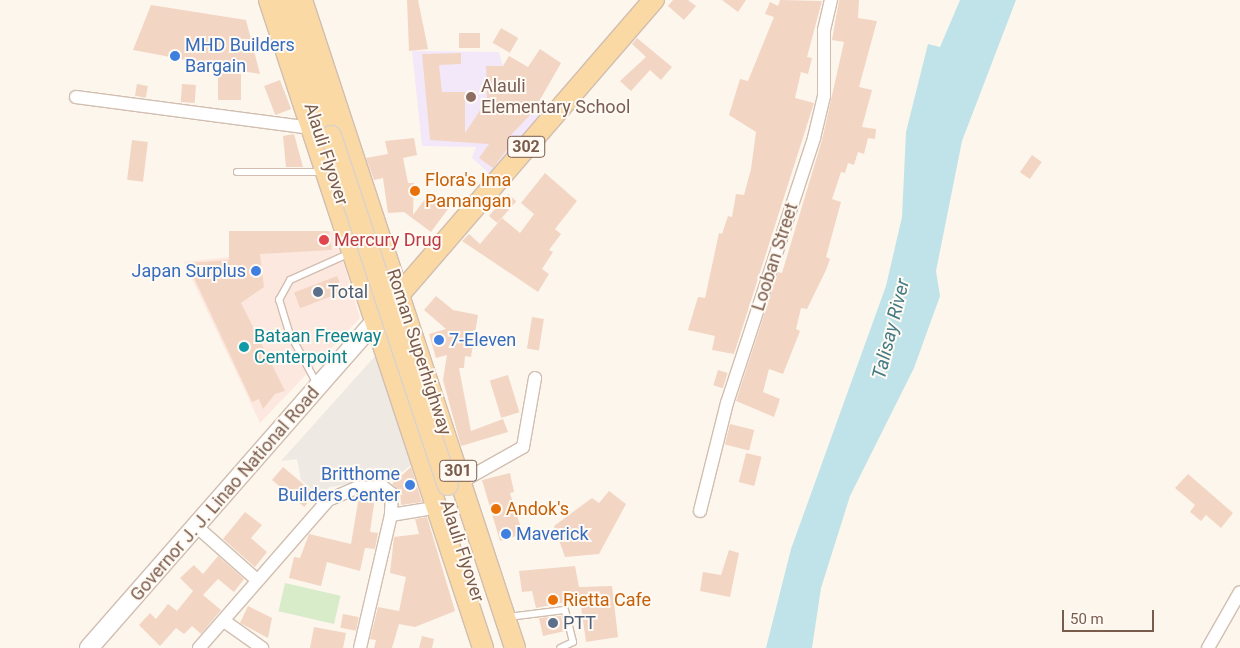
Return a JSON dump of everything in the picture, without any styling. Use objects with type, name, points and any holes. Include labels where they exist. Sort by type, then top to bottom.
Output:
[{"type":"main road","name":"Roman Superhighway","points":[[269,0],[321,134],[327,172],[440,507],[483,648]]},
{"type":"main road","name":"Alauli Flyover","points":[[277,0],[321,134],[450,484],[504,648]]},
{"type":"main road","name":"Alauli Flyover","points":[[289,0],[321,134]]},
{"type":"main road","name":"Roman Superhighway","points":[[302,0],[399,295],[450,484],[506,617],[515,648]]},
{"type":"main road","name":"Governor J. J. Linao National Road","points":[[90,648],[399,295],[649,1]]},
{"type":"main road","name":"Alauli Flyover","points":[[450,484],[494,648]]},
{"type":"street","name":"Looban Street","points":[[700,511],[727,403],[814,138],[824,96],[824,30],[831,0]]},
{"type":"street","points":[[76,97],[321,134]]},
{"type":"street","points":[[450,484],[523,447],[535,378]]},
{"type":"street","points":[[199,648],[320,507],[343,492],[375,486],[389,489],[392,515],[360,648]]},
{"type":"street","points":[[392,515],[440,507]]},
{"type":"street","points":[[196,526],[257,580]]},
{"type":"street","points":[[1208,648],[1240,592]]},
{"type":"street","points":[[224,621],[262,648]]},
{"type":"lane","points":[[237,172],[327,172]]},
{"type":"lane","points":[[319,387],[289,332],[279,300],[290,280],[354,252]]},
{"type":"lane","points":[[506,617],[565,610],[573,642],[560,648]]},
{"type":"shaded area","name":"Alauli Elementary School","points":[[412,51],[499,52],[506,77],[542,117],[491,175],[472,158],[476,147],[422,146]]},
{"type":"shaded area","points":[[229,231],[334,231],[360,318],[260,423],[184,262],[229,257]]},
{"type":"shaded area","points":[[376,355],[415,462],[387,484],[376,480],[330,487],[318,495],[301,480],[297,459],[281,461]]},
{"type":"green space","points":[[285,583],[341,596],[334,624],[278,611]]},
{"type":"water","name":"Talisay River","points":[[960,0],[1016,0],[962,141],[936,271],[940,296],[914,368],[850,496],[821,588],[812,648],[766,648],[791,549],[886,286],[902,217],[906,132],[928,44],[940,47]]},
{"type":"building","points":[[407,0],[418,0],[428,49],[409,51]]},
{"type":"building","points":[[673,0],[688,0],[696,6],[684,20],[668,6]]},
{"type":"building","points":[[722,0],[746,0],[738,12]]},
{"type":"building","points":[[780,0],[822,1],[807,57],[812,58],[808,74],[801,72],[795,98],[814,103],[734,354],[712,350],[715,336],[688,330],[698,297],[705,298],[719,233],[722,234],[728,216],[732,217],[736,194],[744,195],[751,169],[756,132],[729,115],[740,79],[748,81],[774,17],[765,14],[770,2],[778,6]]},
{"type":"building","points":[[839,0],[859,0],[858,18],[877,21],[859,87],[872,90],[862,127],[876,129],[875,139],[868,138],[864,154],[858,152],[854,165],[848,163],[845,173],[841,172],[832,199],[841,202],[826,257],[830,259],[826,270],[807,309],[801,308],[796,329],[800,331],[783,374],[769,369],[763,392],[780,399],[774,417],[736,401],[778,272],[782,273],[822,140],[844,42],[832,40]]},
{"type":"building","points":[[151,5],[246,20],[260,74],[241,71],[241,100],[218,100],[218,66],[133,50]]},
{"type":"building","points":[[501,28],[518,38],[510,53],[492,43]]},
{"type":"building","points":[[459,33],[480,33],[480,48],[459,48]]},
{"type":"building","points":[[637,38],[672,67],[661,80],[650,70],[631,91],[620,81],[646,57],[632,44]]},
{"type":"building","points":[[540,49],[561,63],[533,112],[507,139],[512,143],[493,168],[479,158],[489,144],[430,140],[422,54],[461,53],[461,64],[439,65],[442,92],[465,92],[465,133],[487,100],[486,66],[503,66],[509,56],[528,67]]},
{"type":"building","points":[[280,80],[291,109],[275,115],[264,86]]},
{"type":"building","points":[[137,84],[148,86],[146,98],[135,96]]},
{"type":"building","points":[[182,84],[196,85],[195,103],[181,102]]},
{"type":"building","points":[[294,134],[303,167],[286,167],[283,136]]},
{"type":"building","points":[[414,138],[417,155],[403,158],[408,183],[414,183],[413,215],[429,194],[448,209],[431,232],[404,212],[388,213],[383,178],[374,180],[366,158],[388,154],[385,141]]},
{"type":"building","points":[[132,140],[148,142],[143,182],[127,180]]},
{"type":"building","points":[[1032,155],[1042,162],[1030,179],[1020,172]]},
{"type":"building","points":[[545,173],[577,201],[555,229],[561,234],[549,250],[553,252],[542,269],[549,274],[538,292],[462,241],[469,234],[480,244],[502,218],[520,233],[534,214],[521,203]]},
{"type":"building","points":[[508,194],[516,201],[497,223],[489,216]]},
{"type":"building","name":"Bataan Freeway Centerpoint","points":[[229,231],[329,231],[332,250],[260,254],[264,287],[241,303],[285,391],[275,394],[263,409],[259,399],[252,402],[187,263],[229,260]]},
{"type":"building","name":"Total","points":[[337,276],[343,292],[300,308],[294,292]]},
{"type":"building","points":[[436,296],[453,310],[478,315],[471,357],[465,356],[464,368],[459,368],[471,431],[503,419],[508,432],[461,446],[443,380],[447,355],[436,358],[429,334],[446,329],[424,310]]},
{"type":"building","points":[[532,317],[544,319],[539,350],[527,349]]},
{"type":"building","points":[[718,370],[728,373],[723,388],[713,385]]},
{"type":"building","points":[[508,375],[519,412],[501,418],[490,381]]},
{"type":"building","points":[[730,424],[754,430],[749,450],[725,444]]},
{"type":"building","points":[[746,453],[762,457],[754,486],[739,482]]},
{"type":"building","points":[[283,467],[315,494],[304,507],[272,480]]},
{"type":"building","points":[[411,467],[422,502],[401,505],[400,491],[392,484]]},
{"type":"building","points":[[510,473],[514,492],[510,493],[523,534],[500,541],[482,480]]},
{"type":"building","points":[[1188,474],[1233,513],[1221,528],[1206,515],[1201,521],[1190,512],[1195,505],[1175,488]]},
{"type":"building","points":[[609,491],[626,504],[599,554],[565,557],[554,526],[592,498],[599,503]]},
{"type":"building","points":[[359,496],[375,497],[370,532],[378,533],[375,549],[365,548],[360,571],[327,562],[321,586],[289,578],[294,557],[300,558],[309,534],[351,544]]},
{"type":"building","points":[[245,512],[262,525],[251,538],[267,552],[255,567],[223,539]]},
{"type":"building","points":[[427,517],[455,611],[415,627],[399,624],[392,648],[374,648],[376,640],[370,639],[378,607],[399,611],[406,577],[390,573],[394,537],[419,534],[415,519]]},
{"type":"building","points":[[729,550],[739,553],[730,597],[700,591],[703,572],[721,575]]},
{"type":"building","points":[[218,556],[244,579],[234,592],[218,579],[203,595],[221,610],[201,634],[192,626],[184,634],[176,628],[160,646],[139,625],[150,613],[156,619],[168,604],[177,611],[193,591],[180,578],[194,565],[203,574]]},
{"type":"building","points":[[575,566],[579,587],[612,586],[618,637],[586,642],[580,599],[536,608],[532,591],[522,592],[519,571]]},
{"type":"building","points":[[248,606],[272,618],[268,638],[240,623]]},
{"type":"building","points":[[343,614],[359,617],[356,631],[340,628]]},
{"type":"building","points":[[561,616],[565,631],[543,636],[539,618]]},
{"type":"building","points":[[314,627],[346,633],[343,648],[310,648]]},
{"type":"building","points":[[422,636],[434,639],[432,648],[419,648]]},
{"type":"place","name":"MHD Builders Bargain","points":[[175,56]]},
{"type":"place","name":"Alauli Elementary School","points":[[471,97]]},
{"type":"place","name":"Flora's Ima Pamangan","points":[[415,191]]},
{"type":"place","name":"Mercury Drug","points":[[324,240]]},
{"type":"place","name":"Japan Surplus","points":[[256,271]]},
{"type":"place","name":"Total","points":[[318,292]]},
{"type":"place","name":"7-Eleven","points":[[439,340]]},
{"type":"place","name":"Bataan Freeway Centerpoint","points":[[244,347]]},
{"type":"place","name":"Britthome Builders Center","points":[[410,485]]},
{"type":"place","name":"Andok's","points":[[496,509]]},
{"type":"place","name":"Maverick","points":[[506,534]]},
{"type":"place","name":"Rietta Cafe","points":[[553,600]]},
{"type":"place","name":"PTT","points":[[553,623]]}]
